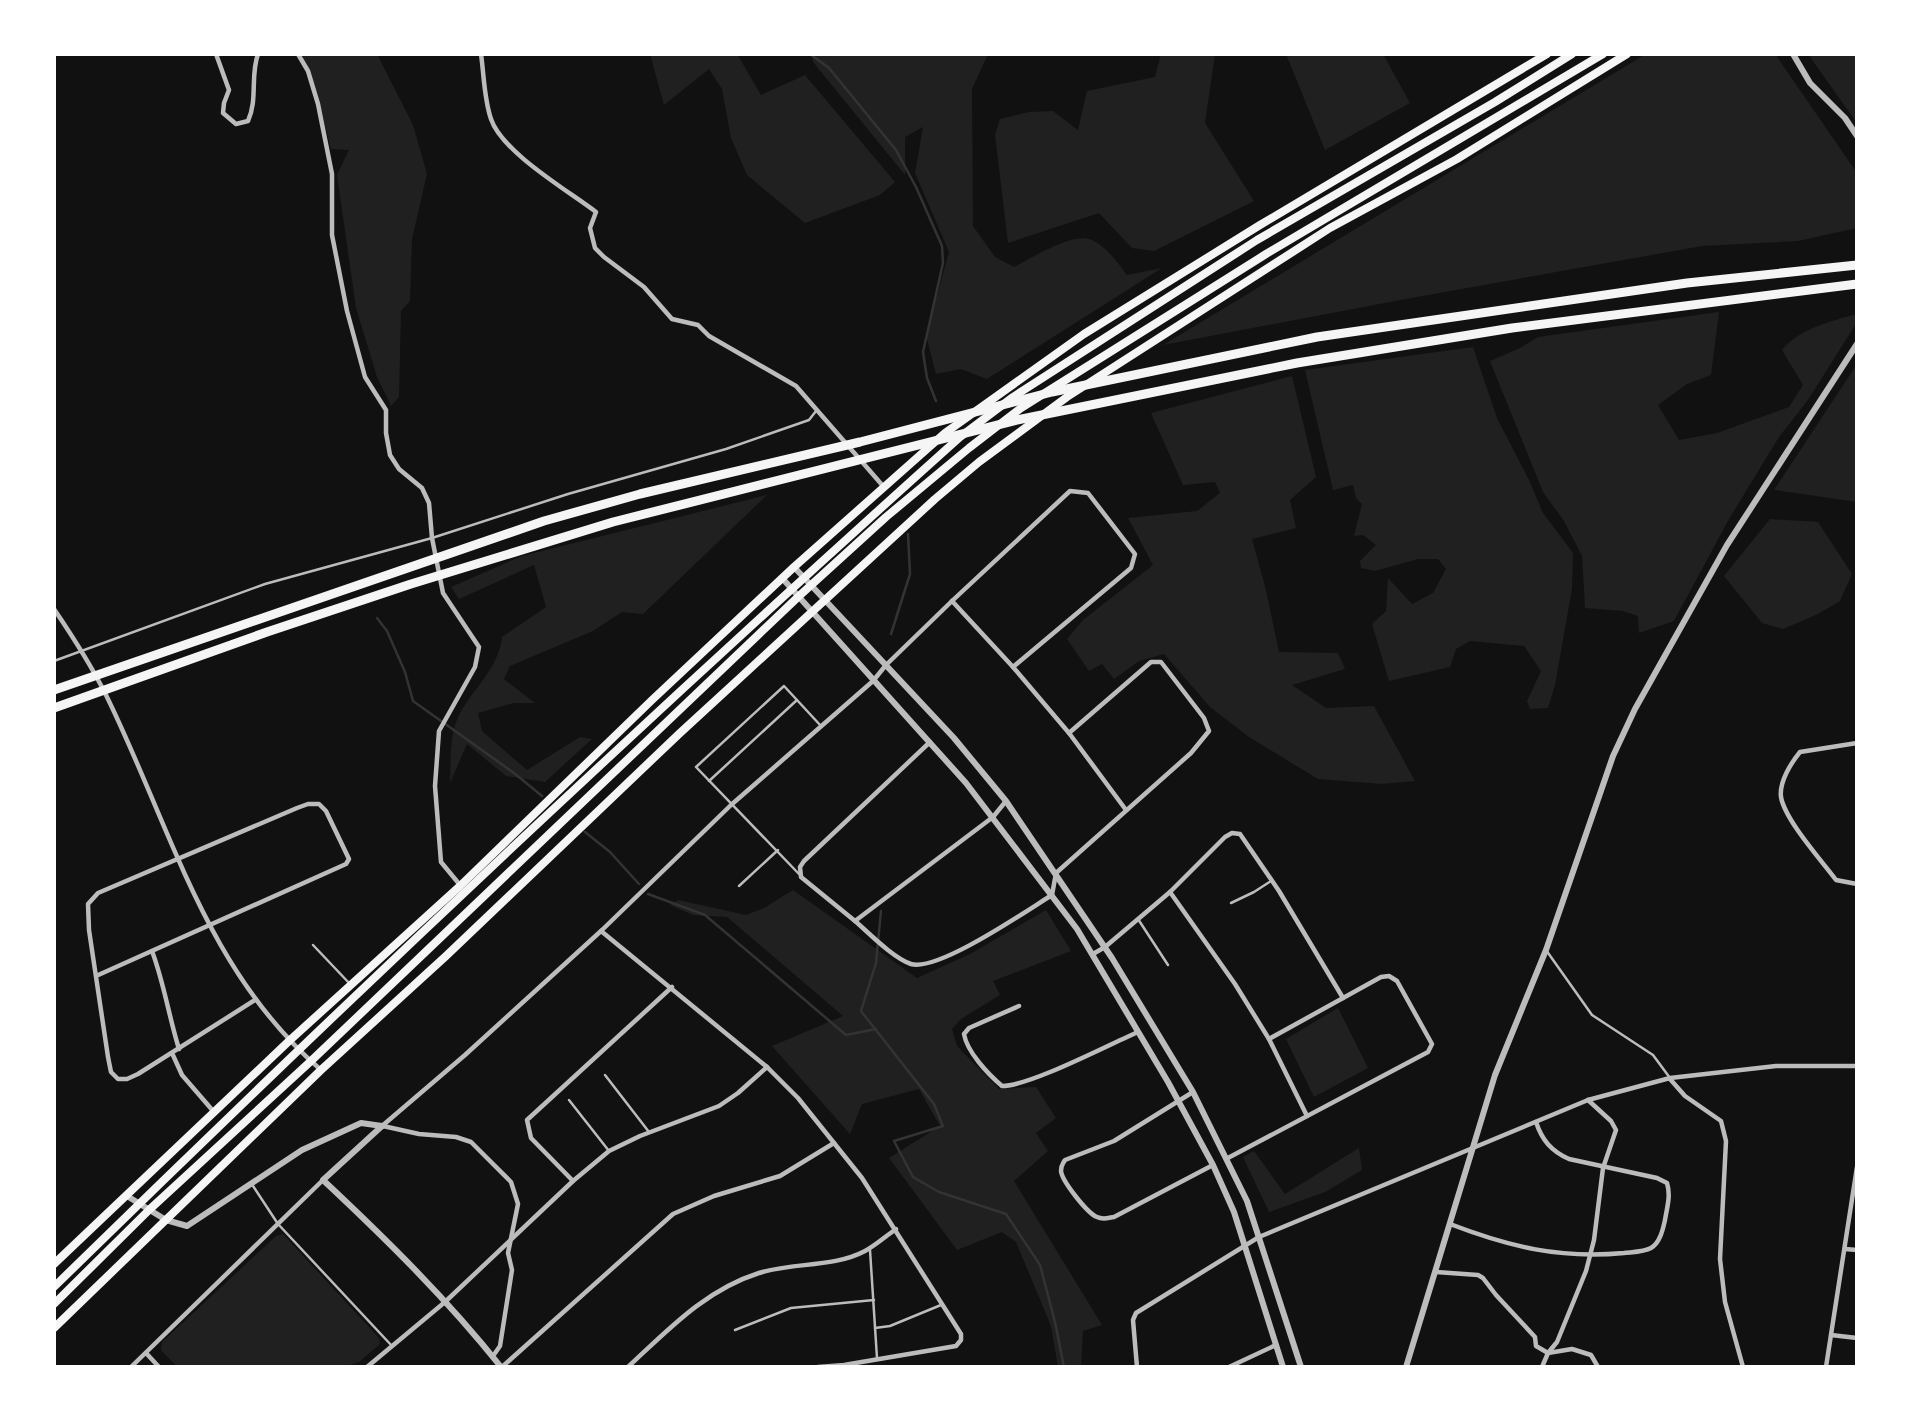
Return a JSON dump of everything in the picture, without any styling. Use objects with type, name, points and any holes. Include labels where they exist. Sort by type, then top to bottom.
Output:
[{"type":"highway","points":[[54,690],[544,521],[640,494],[847,445],[1052,392],[1317,337],[1687,283],[1857,265]]},
{"type":"highway","points":[[54,708],[398,588],[613,522],[1017,420],[1311,360],[1513,328],[1857,284]]},
{"type":"main road","points":[[54,1264],[289,1041],[460,886],[782,578],[945,433],[1084,334],[1547,54]]},
{"type":"main road","points":[[54,1287],[300,1051],[804,578],[960,437],[1013,397],[1257,240],[1495,102],[1572,54]]},
{"type":"main road","points":[[54,1304],[149,1210],[311,1061],[798,597],[886,517],[969,448],[1021,408],[1266,254],[1603,54]]},
{"type":"main road","points":[[54,1328],[321,1070],[446,956],[680,733],[935,499],[979,462],[1067,397],[1331,228],[1457,159],[1627,54]]},
{"type":"street","points":[[216,54],[229,90],[223,113],[236,124],[248,121],[253,110],[255,62],[258,54]]},
{"type":"street","points":[[298,54],[308,71],[318,104],[332,174],[332,235],[365,377],[386,410],[390,456],[399,469],[422,488],[429,503],[432,538],[443,593],[479,648],[475,667],[440,727],[435,786],[441,862],[460,886]]},
{"type":"street","points":[[481,54],[491,119],[502,138],[517,153],[596,212],[590,228],[596,248],[604,257],[644,287],[672,319],[698,325],[709,336],[796,386],[883,486]]},
{"type":"street","points":[[1793,54],[1810,83],[1845,118],[1857,135]]},
{"type":"street","points":[[1406,1367],[1494,1075],[1546,950],[1613,756],[1635,709],[1727,545],[1857,344]]},
{"type":"street","points":[[131,1367],[323,1180],[601,931],[731,805],[873,681],[886,664],[1070,491],[1088,494],[1135,554],[1131,568],[1013,667]]},
{"type":"street","points":[[794,567],[954,737],[1006,801],[1105,947],[1193,1092],[1247,1201],[1301,1367]]},
{"type":"street","points":[[782,578],[930,742],[993,817],[1093,954],[1213,1165],[1234,1212],[1283,1367]]},
{"type":"street","points":[[952,601],[1069,733],[1126,810]]},
{"type":"street","points":[[54,609],[83,651],[107,697],[209,927],[255,1000],[289,1041],[321,1070]]},
{"type":"street","points":[[930,742],[804,860],[800,867],[801,877],[900,958],[912,964],[925,964],[979,940],[1052,895],[1056,873],[1204,740],[1209,731],[1204,718],[1161,662],[1151,662],[1069,733]]},
{"type":"street","points":[[1857,743],[1800,752],[1790,763],[1781,794],[1786,813],[1836,880],[1857,884]]},
{"type":"street","points":[[855,920],[993,817],[1006,801]]},
{"type":"street","points":[[96,976],[346,864],[349,859],[327,811],[319,804],[307,804],[179,858],[93,897],[88,904],[89,930],[108,1057],[111,1072],[118,1079],[127,1079],[138,1073],[255,1000]]},
{"type":"street","points":[[1093,954],[1170,892],[1225,837],[1232,833],[1240,834],[1272,881],[1343,998]]},
{"type":"street","points":[[1170,892],[1235,984],[1269,1039],[1307,1115]]},
{"type":"street","points":[[601,931],[672,987],[799,1098],[862,1178],[961,1334],[957,1346],[877,1358],[844,1366],[818,1367]]},
{"type":"street","points":[[152,951],[179,1049]]},
{"type":"street","points":[[1226,1159],[1428,1052],[1432,1044],[1397,981],[1389,976],[1381,977],[1269,1039]]},
{"type":"street","points":[[573,1181],[531,1138],[527,1120],[672,987]]},
{"type":"street","points":[[1019,1006],[969,1028],[964,1034],[966,1042],[991,1076],[1002,1086],[1035,1078],[1138,1032]]},
{"type":"street","points":[[172,1053],[182,1076],[214,1113]]},
{"type":"street","points":[[1137,1367],[1133,1320],[1136,1312],[1259,1237],[1588,1100],[1670,1078],[1776,1066],[1857,1066]]},
{"type":"street","points":[[367,1367],[445,1302],[573,1181],[609,1151],[649,1132],[719,1106],[738,1093],[766,1067]]},
{"type":"street","points":[[1670,1078],[1685,1096],[1721,1121],[1726,1141],[1720,1259],[1724,1302],[1744,1367]]},
{"type":"street","points":[[1193,1092],[1114,1141],[1065,1160],[1061,1174],[1072,1192],[1094,1216],[1103,1220],[1114,1217],[1213,1165]]},
{"type":"street","points":[[1542,1367],[1557,1342],[1590,1256],[1603,1168],[1616,1130],[1612,1121],[1588,1100]]},
{"type":"street","points":[[1450,1224],[1497,1242],[1590,1256],[1651,1248],[1662,1233],[1670,1193],[1667,1183],[1657,1178],[1569,1159],[1556,1153],[1546,1143],[1536,1122]]},
{"type":"street","points":[[127,1196],[166,1220],[187,1226],[302,1150],[361,1123],[419,1134],[456,1137],[471,1142],[511,1182],[518,1204],[508,1253],[512,1270],[508,1303],[500,1346],[492,1356]]},
{"type":"street","points":[[323,1180],[386,1239],[501,1367],[673,1214],[714,1196],[780,1176],[834,1143]]},
{"type":"street","points":[[1826,1367],[1857,1167]]},
{"type":"street","points":[[628,1367],[687,1312],[723,1288],[760,1272],[842,1259],[870,1247],[896,1229]]},
{"type":"street","points":[[1845,1249],[1857,1250]]},
{"type":"street","points":[[1436,1272],[1478,1275],[1535,1337],[1536,1346],[1548,1353],[1572,1349],[1591,1356],[1598,1367]]},
{"type":"street","points":[[1831,1335],[1857,1338]]},
{"type":"street","points":[[1229,1367],[1277,1344]]},
{"type":"street","points":[[146,1353],[159,1367]]},
{"type":"lane","points":[[54,661],[265,584],[432,538],[568,494],[726,449],[809,420],[816,411]]},
{"type":"lane","points":[[801,877],[696,767],[783,685],[821,726]]},
{"type":"lane","points":[[709,781],[797,700]]},
{"type":"lane","points":[[739,886],[778,850]]},
{"type":"lane","points":[[1231,903],[1272,881]]},
{"type":"lane","points":[[1138,919],[1168,965]]},
{"type":"lane","points":[[313,945],[352,986]]},
{"type":"lane","points":[[1546,950],[1592,1015],[1653,1055],[1670,1078]]},
{"type":"lane","points":[[606,1075],[649,1132]]},
{"type":"lane","points":[[569,1100],[609,1151]]},
{"type":"lane","points":[[251,1183],[278,1224],[392,1346]]},
{"type":"lane","points":[[870,1247],[877,1358]]},
{"type":"lane","points":[[735,1330],[791,1308],[874,1300]]},
{"type":"lane","points":[[875,1328],[890,1326],[943,1304]]},
{"type":"shaded area","points":[[302,54],[377,54],[413,125],[427,174],[412,239],[410,301],[401,311],[399,397],[391,406],[377,377],[356,308],[337,175],[349,150],[331,149],[314,83]]},
{"type":"shaded area","points":[[650,54],[737,54],[761,95],[805,75],[895,182],[880,195],[805,223],[747,175],[731,138],[722,89],[709,69],[664,105]]},
{"type":"shaded area","points":[[812,54],[988,54],[972,89],[973,226],[995,257],[1014,267],[1064,242],[1084,238],[1102,247],[1127,275],[1162,268],[987,379],[961,369],[936,374],[926,335],[949,252],[915,173],[923,127],[905,137],[905,175],[813,62]]},
{"type":"shaded area","points":[[1161,54],[1215,54],[1205,123],[1254,201],[1154,251],[1132,248],[1099,213],[1008,243],[995,135],[1000,119],[1029,112],[1053,111],[1078,130],[1087,91],[1155,77]]},
{"type":"shaded area","points":[[1286,54],[1383,54],[1410,103],[1325,150]]},
{"type":"shaded area","points":[[1646,54],[1775,54],[1857,173],[1857,228],[1798,241],[1702,246],[1163,345]]},
{"type":"shaded area","points":[[1814,54],[1857,54],[1857,123],[1810,57]]},
{"type":"shaded area","points":[[1719,312],[1711,375],[1687,384],[1658,405],[1679,440],[1717,433],[1789,407],[1803,385],[1782,350],[1797,336],[1826,323],[1857,314],[1857,322],[1808,400],[1779,437],[1729,519],[1674,621],[1639,633],[1638,616],[1623,611],[1585,608],[1582,556],[1564,521],[1543,492],[1490,361],[1538,337]]},
{"type":"shaded area","points":[[1473,347],[1497,418],[1543,513],[1573,553],[1572,589],[1555,685],[1548,708],[1530,709],[1527,701],[1541,671],[1524,646],[1470,641],[1456,649],[1450,667],[1389,681],[1372,624],[1386,611],[1388,578],[1412,604],[1433,593],[1446,569],[1438,559],[1418,559],[1375,571],[1361,568],[1360,561],[1376,545],[1363,535],[1354,536],[1362,504],[1356,498],[1353,485],[1333,490],[1305,370]]},
{"type":"shaded area","points":[[1857,364],[1857,502],[1774,490]]},
{"type":"shaded area","points":[[1292,376],[1316,477],[1290,500],[1296,528],[1252,539],[1279,652],[1338,653],[1345,669],[1292,685],[1326,708],[1374,706],[1415,781],[1382,784],[1318,779],[1249,737],[1210,707],[1164,654],[1139,661],[1114,679],[1102,664],[1089,671],[1067,639],[1083,620],[1153,565],[1128,518],[1197,511],[1220,493],[1215,482],[1183,485],[1151,413]]},
{"type":"shaded area","points":[[767,495],[643,614],[622,612],[593,631],[510,666],[504,679],[535,703],[514,703],[478,713],[482,731],[527,770],[580,737],[592,739],[545,782],[506,776],[467,744],[450,783],[452,738],[460,713],[491,668],[502,637],[546,607],[534,565],[459,599],[451,587],[522,556]]},
{"type":"shaded area","points":[[1770,519],[1818,522],[1852,574],[1840,601],[1783,629],[1762,623],[1724,576]]},
{"type":"shaded area","points":[[793,890],[917,978],[970,954],[1046,910],[1071,951],[993,981],[1000,995],[961,1019],[952,1029],[957,1046],[999,1089],[1036,1087],[1056,1118],[1036,1133],[1048,1151],[1014,1181],[1102,1325],[1083,1331],[1081,1367],[1058,1367],[1051,1326],[1016,1242],[1002,1232],[957,1250],[889,1158],[940,1126],[919,1089],[862,1104],[850,1134],[772,1046],[843,1016],[727,917],[693,915],[670,905],[678,900],[746,915],[764,908]]},
{"type":"shaded area","points":[[1338,1008],[1368,1068],[1314,1097],[1286,1039]]},
{"type":"shaded area","points":[[1359,1148],[1362,1170],[1325,1192],[1269,1212],[1243,1157],[1254,1151],[1285,1194]]},
{"type":"shaded area","points":[[283,1234],[379,1338],[380,1344],[359,1362],[344,1367],[177,1367],[161,1350],[162,1342],[276,1236]]},
{"type":"waterway","points":[[810,54],[829,68],[896,150],[942,246],[943,263],[923,352],[927,378],[936,401]]},
{"type":"waterway","points":[[891,634],[910,574],[908,534]]},
{"type":"waterway","points":[[377,618],[387,631],[405,672],[413,701],[542,796]]},
{"type":"waterway","points":[[585,832],[610,852],[639,884]]},
{"type":"waterway","points":[[648,894],[705,915],[846,1035],[876,1029]]},
{"type":"waterway","points":[[881,911],[876,963],[861,1011],[934,1104],[943,1126],[894,1141],[913,1177],[939,1192],[1006,1214],[1040,1265],[1064,1367]]}]
